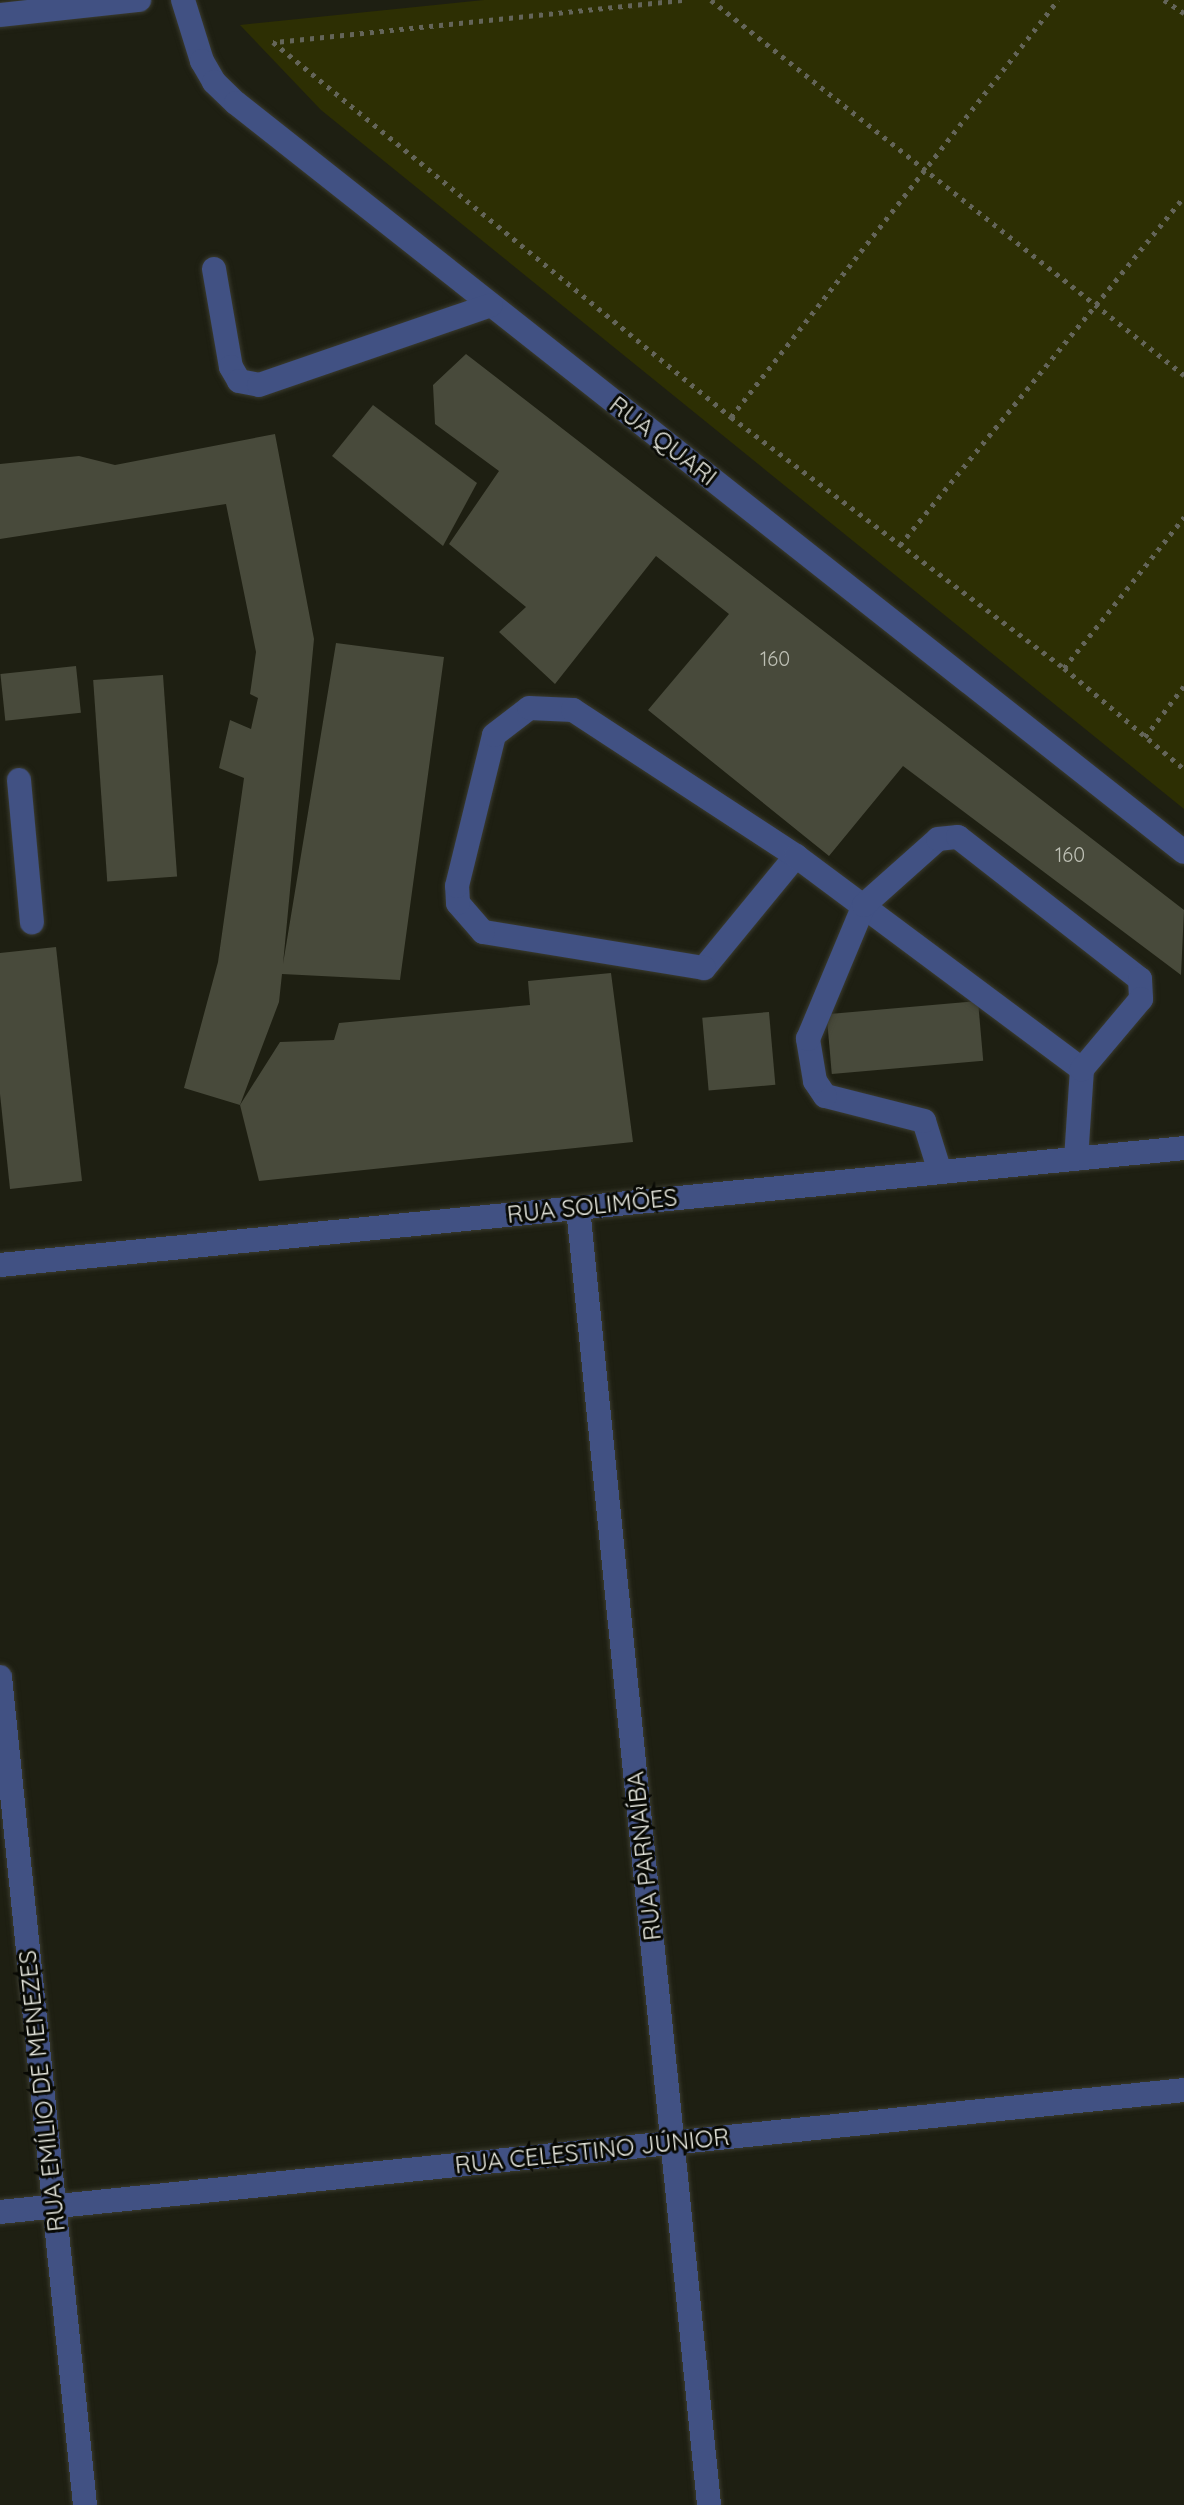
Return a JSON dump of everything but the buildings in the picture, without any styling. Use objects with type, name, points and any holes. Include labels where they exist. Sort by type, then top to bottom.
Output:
[{"type":"street","points":[[0,15],[139,0]]},
{"type":"street","name":"RUA QUARI","points":[[183,0],[214,82],[491,305],[1184,852]]},
{"type":"street","points":[[214,269],[231,367],[239,381],[259,385],[491,305]]},
{"type":"street","points":[[796,856],[704,968],[483,932],[458,903],[457,886],[494,735],[515,714],[543,705],[573,710],[796,856],[1082,1069]]},
{"type":"street","points":[[19,780],[12,845],[32,922]]},
{"type":"street","points":[[940,1172],[924,1121],[825,1096],[815,1081],[808,1039],[864,905],[938,839],[958,837],[1140,979],[1141,999],[1082,1069],[1076,1159]]},
{"type":"street","name":"RUA SOLIMÕES","points":[[0,1265],[1184,1148]]},
{"type":"street","name":"RUA PARNAÍBA","points":[[578,1208],[709,2505]]},
{"type":"street","name":"RUA EMÍLIO DE MENEZES","points":[[0,1677],[85,2505]]},
{"type":"street","name":"RUA CELESTINO JÚNIOR","points":[[0,2212],[1184,2090]]},
{"type":"path","points":[[682,0],[273,42],[731,417],[1064,668],[1184,769]]},
{"type":"path","points":[[711,0],[1184,375]]},
{"type":"path","points":[[731,417],[1058,0]]},
{"type":"path","points":[[1164,0],[1184,13]]},
{"type":"path","points":[[900,545],[1184,197]]},
{"type":"path","points":[[1064,668],[1184,517]]},
{"type":"path","points":[[1145,737],[1184,686]]},
{"type":"shaded area","points":[[484,0],[1184,0],[1184,809],[321,110],[240,25]]}]
